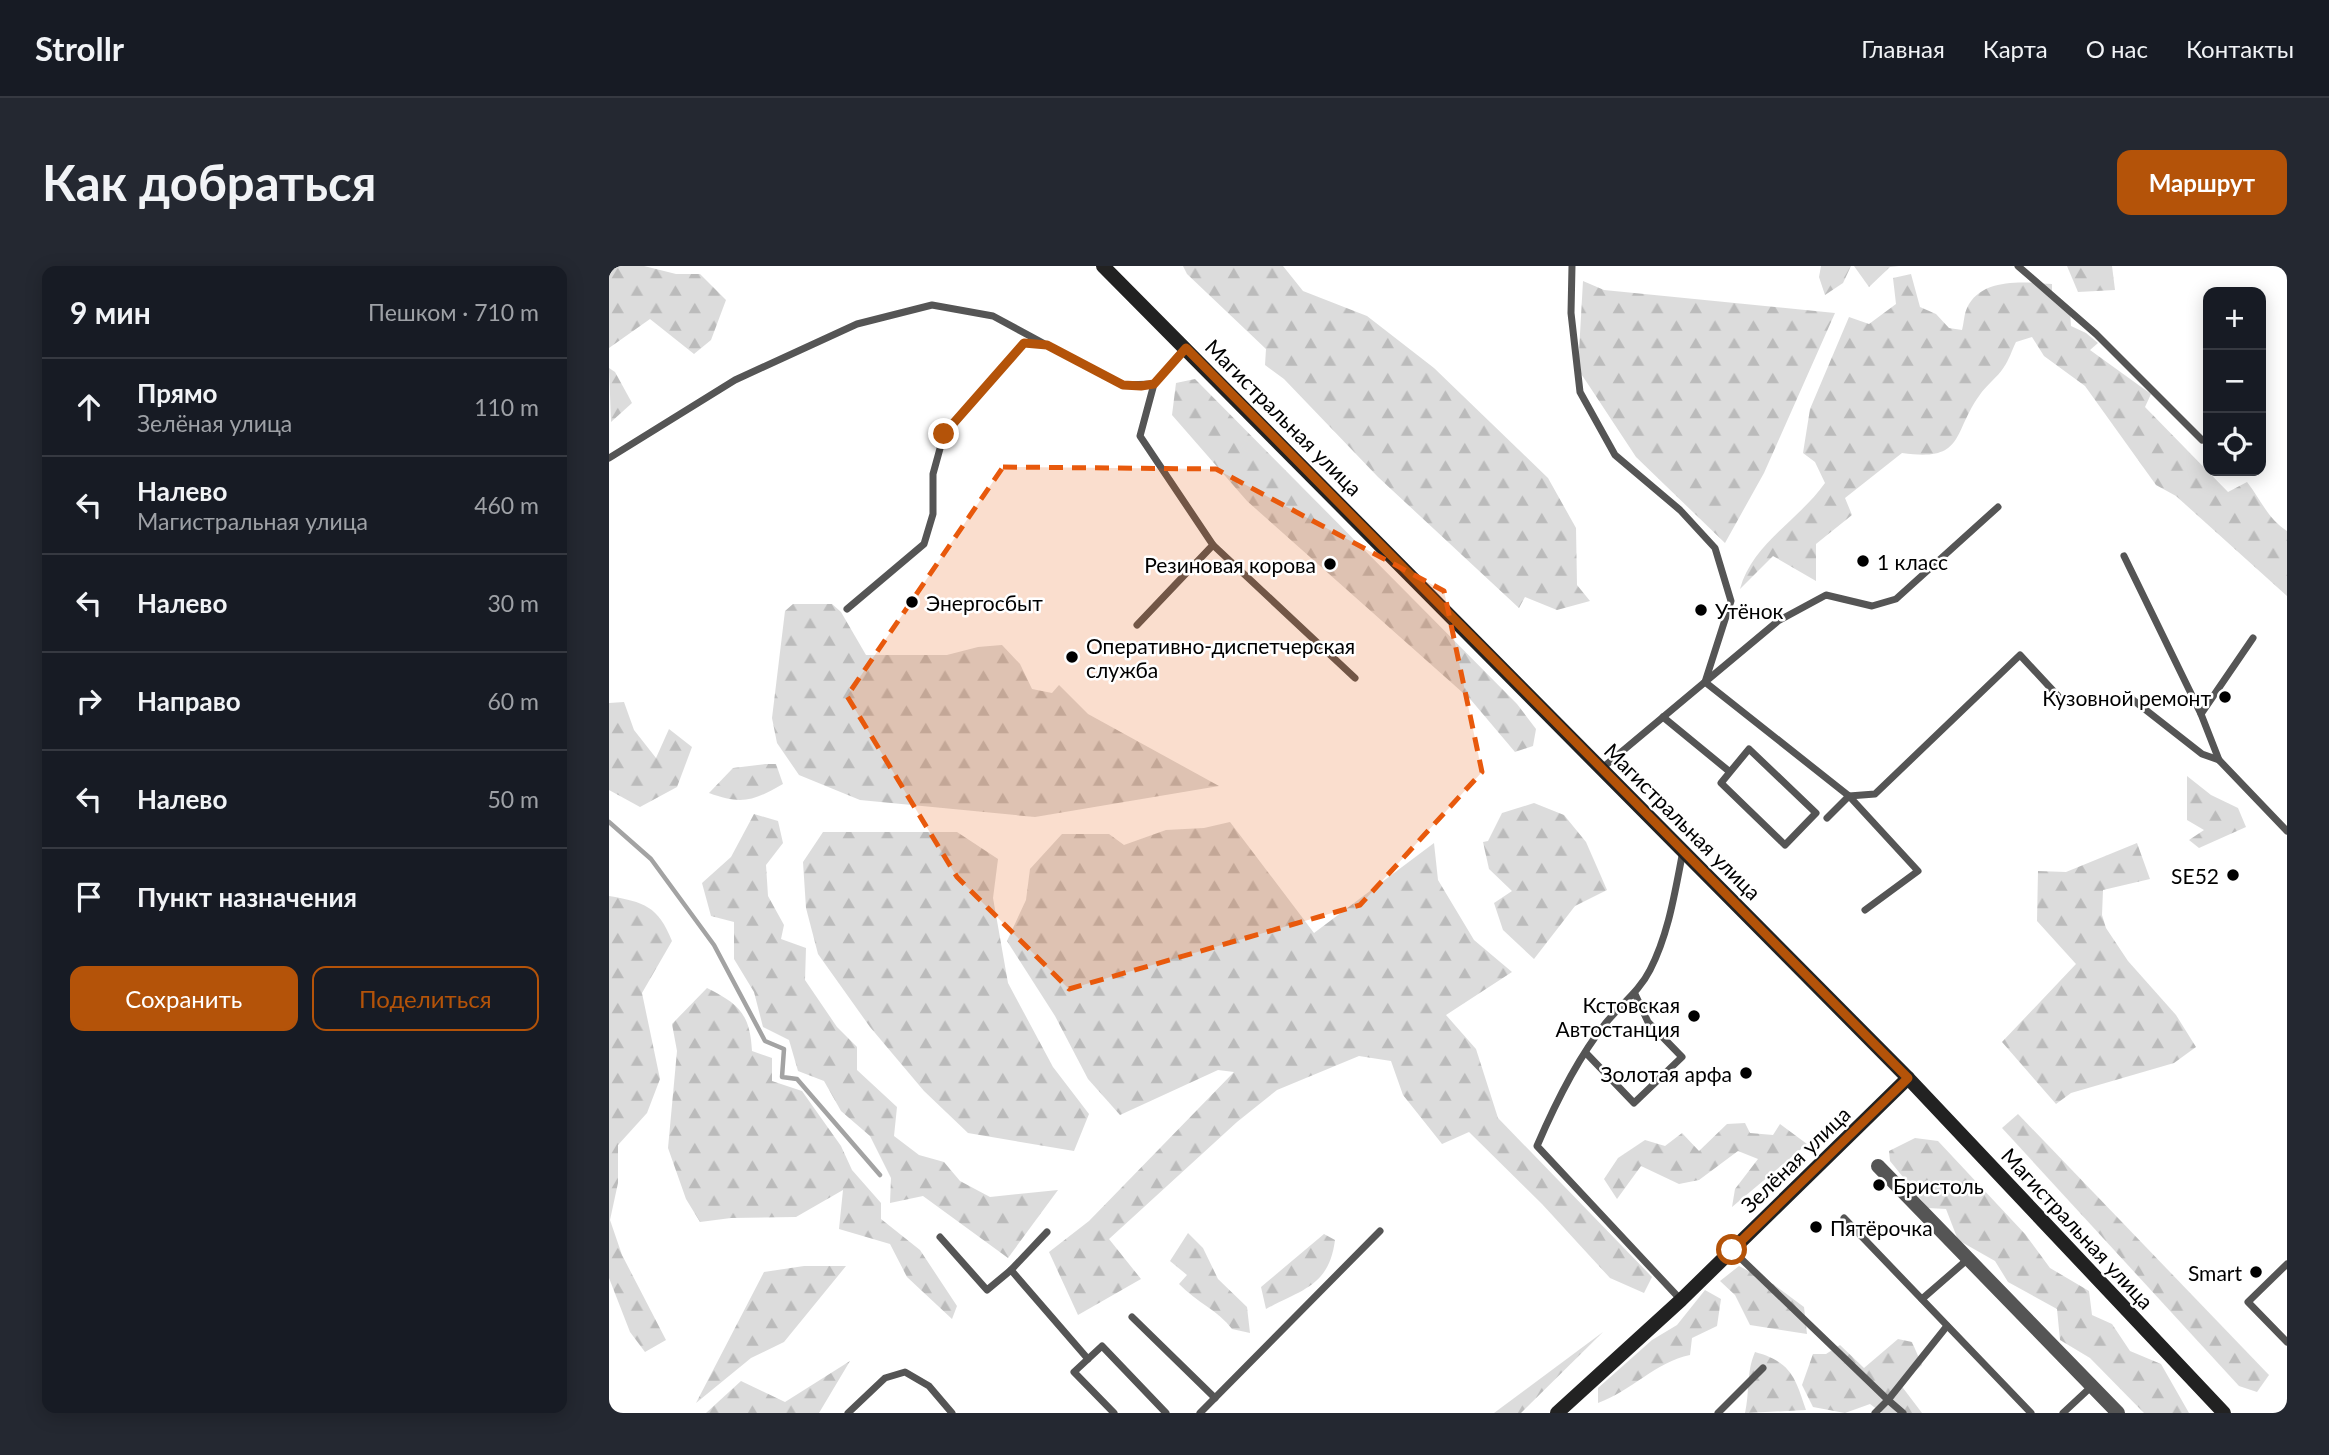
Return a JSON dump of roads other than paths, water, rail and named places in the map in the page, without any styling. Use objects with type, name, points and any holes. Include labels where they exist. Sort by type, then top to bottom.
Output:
[{"type":"main road","name":"Магистральная улица","points":[[1103,266],[1908,1078],[2224,1413]]},
{"type":"main road","name":"Зелёная улица","points":[[1557,1413],[1681,1300],[1908,1078]]},
{"type":"street","points":[[1878,1166],[2118,1413]]},
{"type":"lane","points":[[1572,266],[1571,313],[1580,392],[1615,455],[1680,510],[1715,548],[1729,587],[1731,601],[1705,682]]},
{"type":"lane","points":[[2018,266],[2096,334],[2203,440]]},
{"type":"lane","points":[[609,458],[735,380],[857,324],[932,305],[993,316],[1123,385],[1154,384]]},
{"type":"lane","points":[[847,609],[923,544],[933,514],[933,474],[944,434],[1024,343],[1047,345]]},
{"type":"lane","points":[[1186,348],[1154,384],[1140,436],[1213,545],[1355,678]]},
{"type":"lane","points":[[1601,769],[1778,621],[1826,596],[1872,606],[1896,599],[1998,507]]},
{"type":"lane","points":[[1137,625],[1213,545]]},
{"type":"lane","points":[[2124,556],[2201,714],[2219,760],[2287,831]]},
{"type":"lane","points":[[2201,714],[2253,638]]},
{"type":"lane","points":[[1827,818],[1849,796],[1875,794],[2020,655],[2058,696]]},
{"type":"lane","points":[[1705,682],[1849,796],[1918,871],[1865,910]]},
{"type":"lane","points":[[2128,696],[2202,754],[2219,760]]},
{"type":"lane","points":[[1663,717],[1730,772]]},
{"type":"lane","points":[[1749,749],[1817,814],[1785,845],[1721,783],[1730,772],[1749,749]]},
{"type":"lane","points":[[1681,1300],[1537,1146],[1586,1053],[1606,1023],[1635,994],[1650,971],[1668,926],[1683,851]]},
{"type":"lane","points":[[1586,1053],[1634,1103],[1682,1057],[1648,1022],[1635,994]]},
{"type":"lane","points":[[1844,1218],[2031,1413]]},
{"type":"lane","points":[[1200,1413],[1380,1231]]},
{"type":"lane","points":[[940,1237],[987,1290],[1011,1270],[1047,1232]]},
{"type":"lane","points":[[1732,1250],[1902,1413]]},
{"type":"lane","points":[[1921,1299],[1968,1259]]},
{"type":"lane","points":[[2287,1264],[2248,1302],[2287,1342]]},
{"type":"lane","points":[[1011,1270],[1088,1359]]},
{"type":"lane","points":[[1132,1317],[1215,1398]]},
{"type":"lane","points":[[1875,1413],[1947,1326]]},
{"type":"lane","points":[[1114,1413],[1074,1372],[1102,1346],[1166,1413]]},
{"type":"lane","points":[[1718,1413],[1763,1368]]},
{"type":"lane","points":[[848,1413],[885,1378],[905,1372],[929,1385],[953,1413]]},
{"type":"lane","points":[[2063,1413],[2092,1386]]},
{"type":"waterway","points":[[609,822],[651,859],[714,945],[765,1041],[784,1049],[782,1077],[797,1079],[880,1175]]},
{"type":"place","name":"1 класс","points":[[1863,561]]},
{"type":"place","name":"Резиновая корова","points":[[1330,564]]},
{"type":"place","name":"Энергосбыт","points":[[912,602]]},
{"type":"place","name":"Утёнок","points":[[1701,610]]},
{"type":"place","name":"Оперативно-диспетчерская служба","points":[[1072,657]]},
{"type":"place","name":"Кузовной ремонт","points":[[2225,697]]},
{"type":"place","name":"SE52","points":[[2233,875]]},
{"type":"place","name":"Кстовская Автостанция","points":[[1694,1016]]},
{"type":"place","name":"Золотая арфа","points":[[1746,1073]]},
{"type":"place","name":"Бристоль","points":[[1879,1185]]},
{"type":"place","name":"Пятёрочка","points":[[1816,1227]]},
{"type":"place","name":"Smart","points":[[2256,1272]]}]
